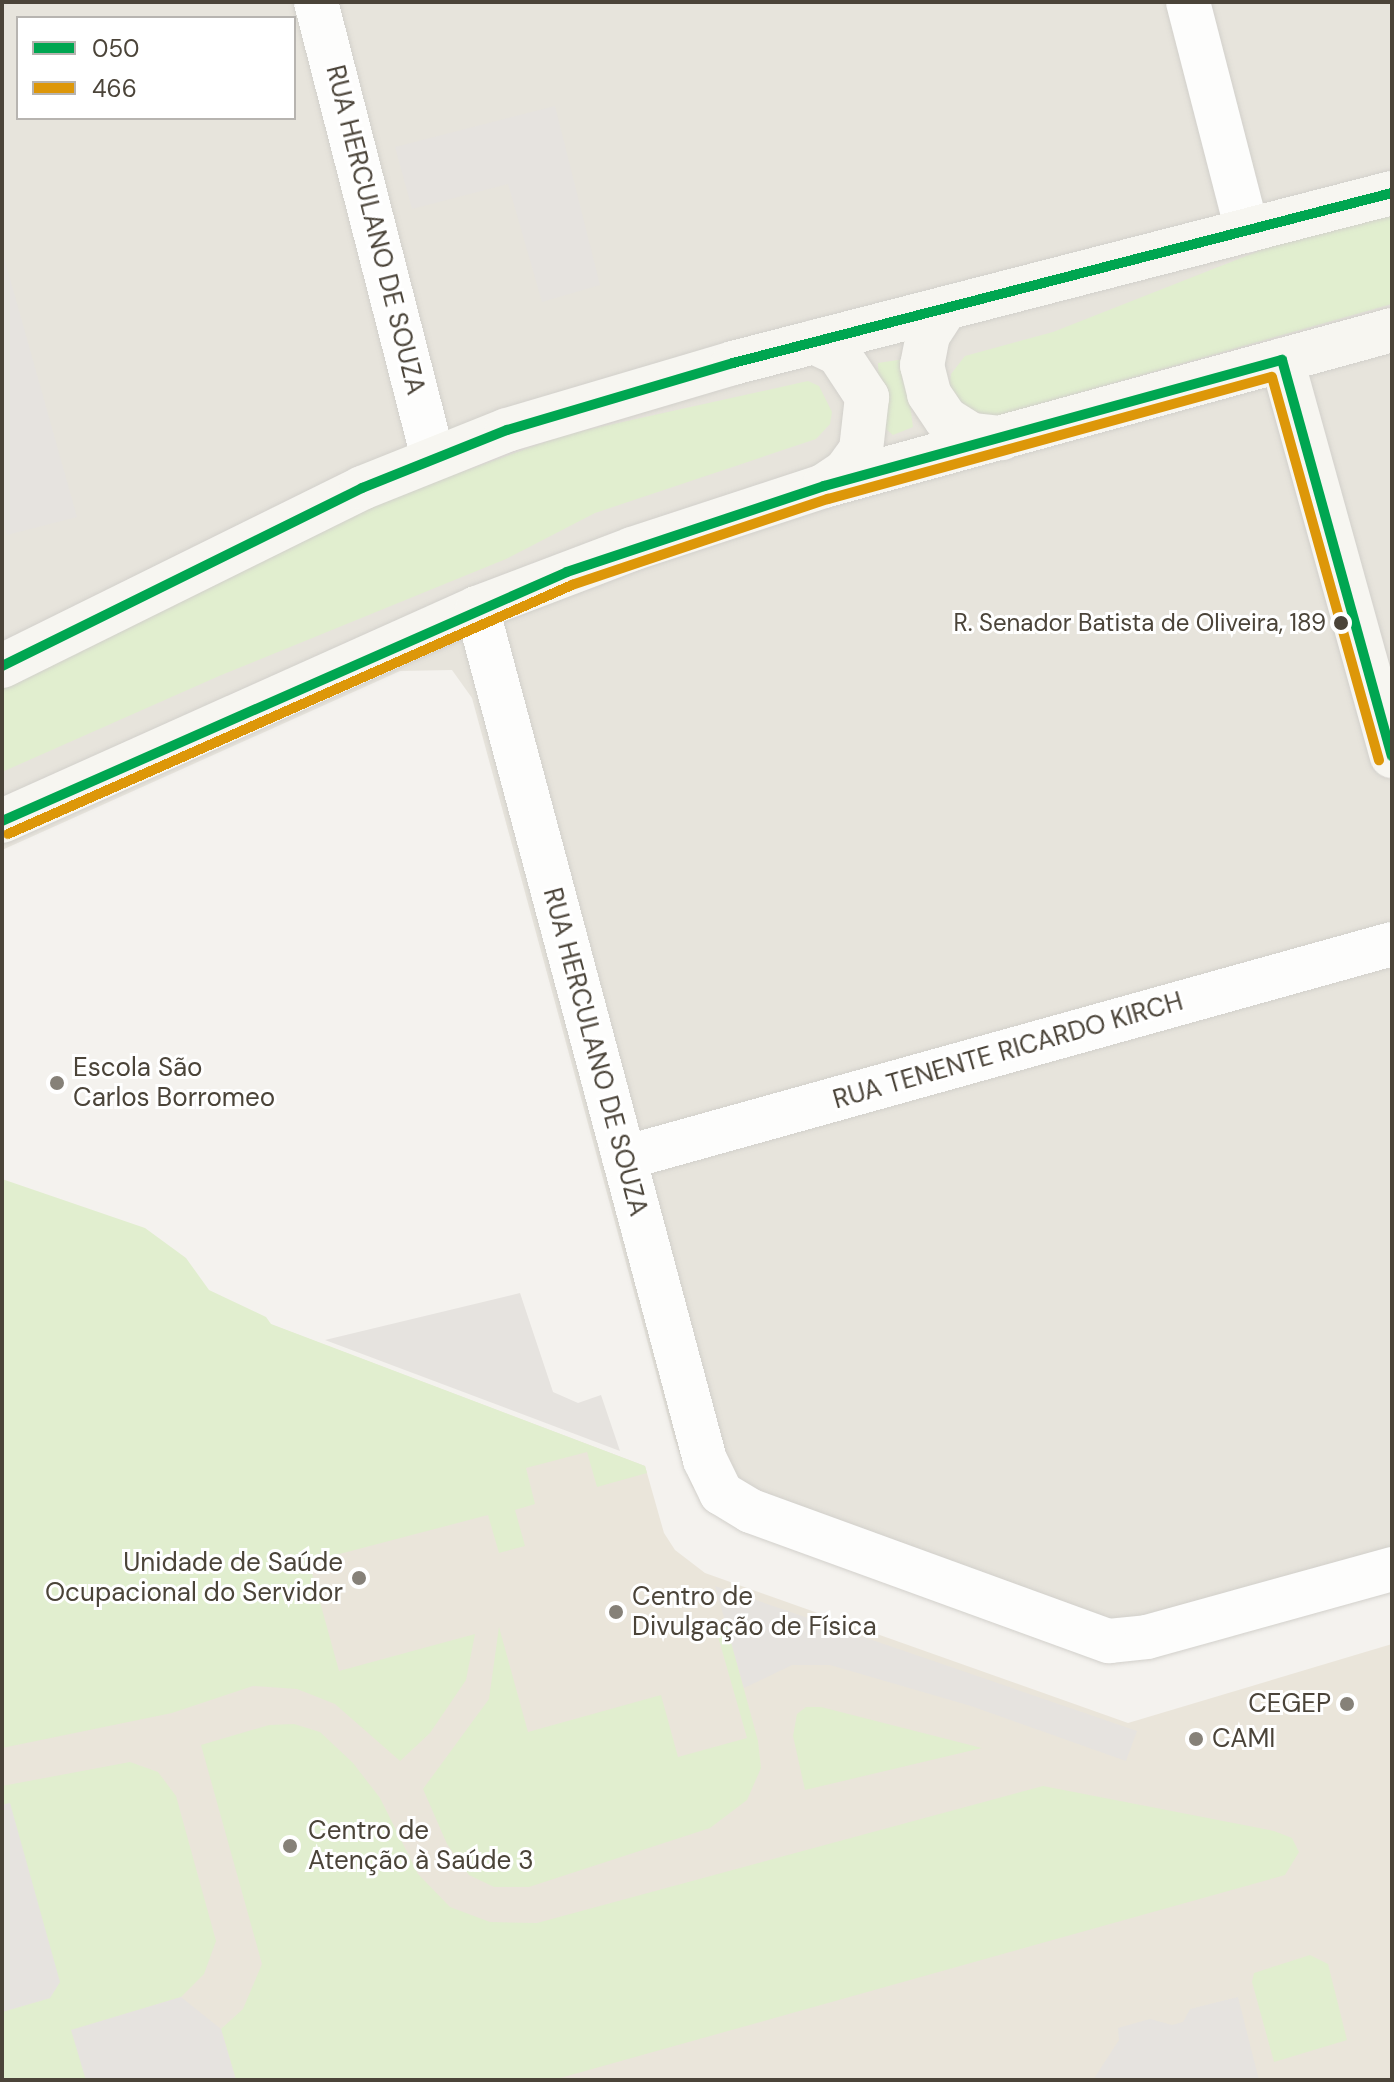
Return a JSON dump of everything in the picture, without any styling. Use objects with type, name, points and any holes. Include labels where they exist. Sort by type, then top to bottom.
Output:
[{"type":"main road","points":[[2,666],[362,488],[433,458],[598,401],[1392,193]]},
{"type":"main road","points":[[945,309],[928,335],[922,365],[929,394],[946,419],[972,435],[1002,438]]},
{"type":"main road","points":[[2,821],[477,608],[632,549],[824,486],[1392,330]]},
{"type":"main road","points":[[814,342],[838,353],[856,373],[867,397],[861,450],[846,471],[824,486]]},
{"type":"main road","points":[[1282,360],[1392,756]]},
{"type":"street","name":"RUA HERCULANO DE SOUZA","points":[[316,2],[433,458]]},
{"type":"street","points":[[1188,2],[1247,230]]},
{"type":"street","name":"RUA HERCULANO DE SOUZA","points":[[477,608],[705,1460],[721,1493],[751,1511],[1109,1641],[1147,1637],[1392,1569]]},
{"type":"street","name":"RUA TENENTE RICARDO KIRCH","points":[[624,1158],[1392,944]]},
{"type":"shaded area","points":[[2,2],[1392,2],[1392,1582],[1170,1644],[733,1520],[692,1487],[674,1439],[472,698],[452,670],[400,671],[2,850]]},
{"type":"shaded area","points":[[555,106],[600,285],[542,302],[508,184],[412,209],[395,147]]},
{"type":"shaded area","points":[[2,250],[77,517],[7,535],[2,518]]},
{"type":"shaded area","points":[[2,1179],[151,1279],[645,1466],[664,1533],[675,1550],[705,1573],[1128,1723],[1392,1644],[1392,2080],[2,2080]]},
{"type":"shaded area","points":[[520,1293],[553,1392],[578,1403],[601,1395],[620,1451],[325,1340]]},
{"type":"shaded area","points":[[715,1586],[1137,1731],[1126,1761],[971,1706],[830,1665],[792,1665],[744,1688]]},
{"type":"shaded area","points":[[10,1803],[60,1982],[50,1998],[2,2012],[2,1805]]},
{"type":"shaded area","points":[[181,1997],[221,2029],[236,2080],[86,2080],[71,2030]]},
{"type":"shaded area","points":[[1238,1997],[1259,2080],[1093,2080],[1119,2040],[1118,2028],[1150,2019],[1172,2025],[1183,2022],[1190,2009]]},
{"type":"green space","points":[[1392,216],[1392,304],[990,418],[966,407],[949,388],[951,374],[965,356],[1053,332],[1297,236]]},
{"type":"green space","points":[[904,359],[913,427],[893,435],[880,424],[878,363]]},
{"type":"green space","points":[[808,381],[819,386],[832,412],[830,424],[816,439],[595,513],[506,559],[219,676],[2,772],[2,689],[346,513],[568,434]]},
{"type":"green space","points":[[2,1179],[145,1228],[186,1258],[209,1290],[266,1317],[271,1324],[645,1466],[647,1473],[597,1487],[587,1452],[526,1468],[535,1504],[515,1510],[525,1546],[499,1553],[488,1515],[309,1562],[339,1671],[475,1634],[466,1680],[430,1733],[400,1761],[335,1704],[297,1689],[253,1686],[172,1713],[2,1748]]},
{"type":"green space","points":[[726,1623],[758,1741],[761,1768],[747,1800],[710,1828],[529,1887],[494,1887],[469,1875],[447,1844],[423,1789],[489,1699],[499,1627],[528,1732],[661,1695],[678,1757],[747,1738],[715,1626]]},
{"type":"green space","points":[[806,1707],[821,1707],[982,1748],[805,1790],[793,1736],[797,1714]]},
{"type":"green space","points":[[294,1724],[320,1732],[353,1763],[380,1798],[418,1874],[450,1907],[490,1922],[537,1923],[1043,1786],[1274,1831],[1292,1838],[1299,1852],[1285,1875],[553,2080],[236,2080],[221,2029],[243,2009],[262,1964],[201,1745],[269,1725]]},
{"type":"green space","points":[[130,1762],[158,1772],[176,1796],[216,1941],[204,1974],[181,1997],[72,2030],[86,2080],[2,2080],[2,2012],[50,1998],[10,1803],[2,1805],[2,1786]]},
{"type":"green space","points":[[1310,1955],[1328,1964],[1347,2040],[1274,2062],[1252,1982],[1254,1973]]},
{"type":"transit line","name":"050","points":[[2,666],[362,488],[507,430],[733,363],[1392,193]]},
{"type":"transit line","name":"050","points":[[2,821],[567,572],[824,486],[1282,360],[1392,756]]},
{"type":"transit line","name":"466","points":[[8,834],[572,585],[828,499],[1272,377],[1379,760]]},
{"type":"place","name":"R. Senador Batista de Oliveira, 189","points":[[1341,623]]},
{"type":"place","name":"Escola São Carlos Borromeo","points":[[57,1083]]},
{"type":"place","name":"Unidade de Saúde Ocupacional do Servidor","points":[[359,1578]]},
{"type":"place","name":"Centro de Divulgação de Física","points":[[616,1612]]},
{"type":"place","name":"CEGEP","points":[[1347,1704]]},
{"type":"place","name":"CAMI","points":[[1196,1739]]},
{"type":"place","name":"Centro de Atenção à Saúde 3","points":[[290,1846]]}]
